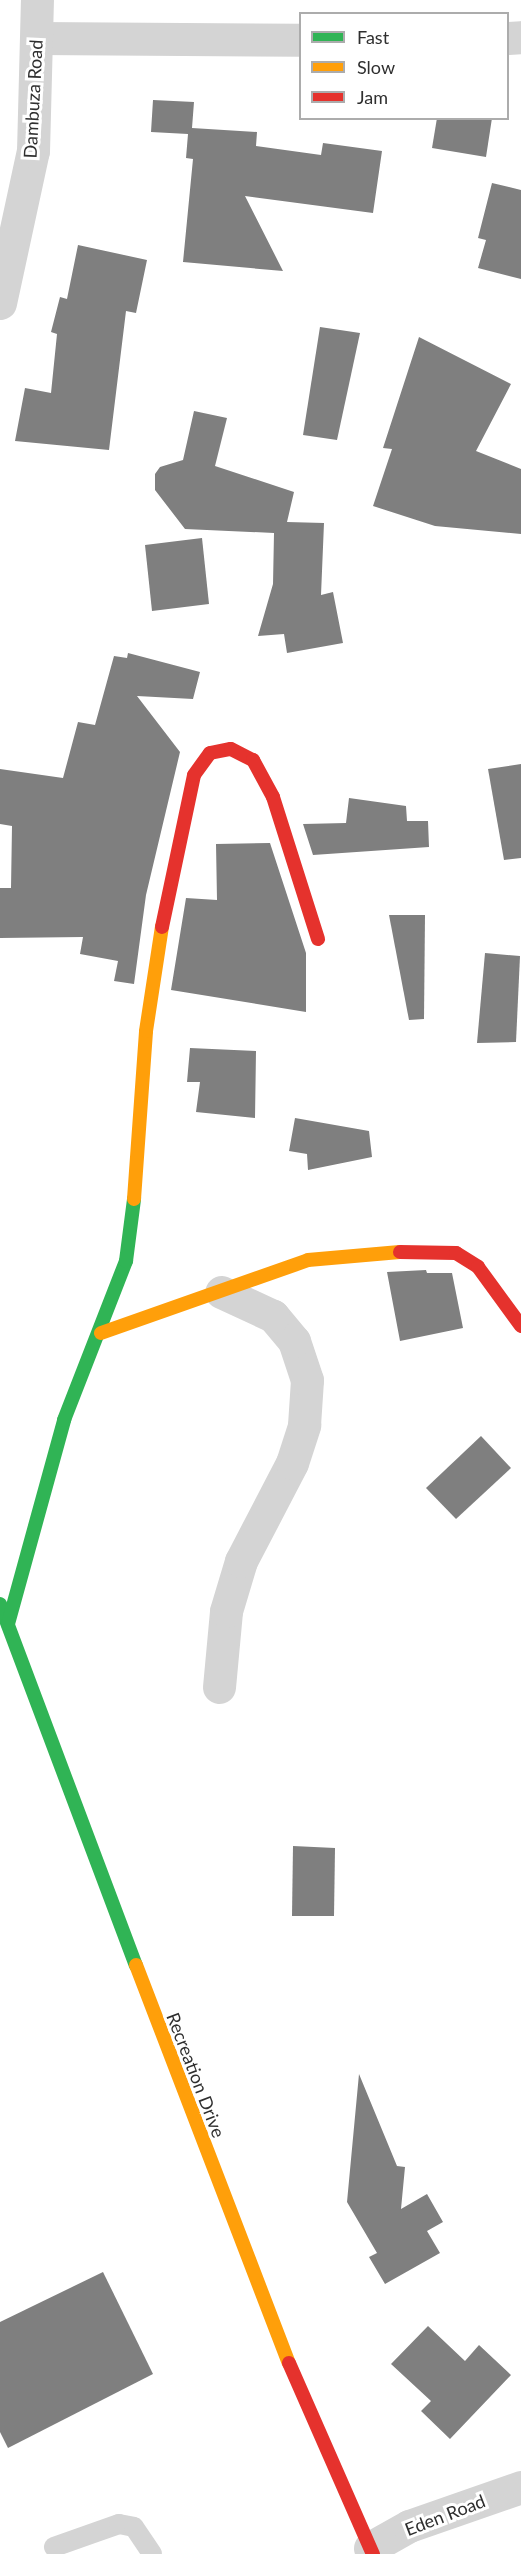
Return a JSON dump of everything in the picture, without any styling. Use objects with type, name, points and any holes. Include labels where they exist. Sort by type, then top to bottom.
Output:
[{"type":"street","name":"Dambuza Road","points":[[0,303],[33,151],[37,0]]},
{"type":"street","points":[[37,38],[299,40]]},
{"type":"street","points":[[8,1624],[64,1420],[101,1333],[126,1261],[138,1164],[146,1031],[163,917],[194,775],[210,753],[231,749],[253,759],[273,797],[290,842],[318,939]]},
{"type":"street","points":[[101,1333],[308,1260],[417,1250],[456,1253],[478,1267],[495,1285],[521,1326]]},
{"type":"street","points":[[219,1687],[226,1611],[241,1561],[292,1463],[304,1425],[307,1380],[294,1341],[273,1316],[221,1292]]},
{"type":"street","name":"Recreation Drive","points":[[0,1603],[264,2305],[372,2551]]},
{"type":"street","name":"Eden Road","points":[[372,2551],[409,2526],[521,2487]]},
{"type":"lane","points":[[54,2547],[119,2524],[134,2527],[152,2554]]},
{"type":"building","points":[[153,100],[194,102],[192,128],[257,132],[256,146],[321,155],[323,143],[382,151],[373,213],[245,196],[283,271],[183,262],[193,159],[186,158],[188,134],[151,132]]},
{"type":"building","points":[[437,120],[492,120],[486,157],[432,148]]},
{"type":"building","points":[[492,183],[521,190],[521,279],[478,268],[486,240],[478,238]]},
{"type":"building","points":[[78,245],[147,260],[136,313],[126,311],[109,450],[15,441],[25,388],[51,393],[57,334],[51,332],[60,297],[67,299]]},
{"type":"building","points":[[320,327],[360,333],[337,440],[303,435]]},
{"type":"building","points":[[419,337],[511,384],[476,451],[521,469],[521,534],[435,526],[373,506],[392,449],[383,448]]},
{"type":"building","points":[[194,411],[227,418],[215,466],[294,492],[287,522],[324,523],[321,595],[333,592],[343,643],[287,653],[284,634],[258,636],[273,584],[274,533],[185,529],[155,490],[155,474],[160,467],[183,460]]},
{"type":"building","points":[[202,538],[209,604],[152,611],[145,545]]},
{"type":"building","points":[[128,653],[200,672],[193,699],[137,696],[180,752],[146,895],[134,984],[114,981],[118,961],[80,954],[83,937],[0,938],[0,888],[11,888],[12,826],[0,824],[0,769],[63,778],[78,722],[95,725],[114,656],[127,658]]},
{"type":"building","points":[[521,764],[521,858],[504,860],[488,769]]},
{"type":"building","points":[[349,798],[406,806],[407,821],[428,821],[429,847],[313,855],[303,824],[346,823]]},
{"type":"building","points":[[270,843],[306,953],[306,1012],[171,990],[186,898],[217,900],[216,844]]},
{"type":"building","points":[[389,915],[425,915],[424,1019],[409,1020]]},
{"type":"building","points":[[485,953],[520,956],[516,1042],[477,1043]]},
{"type":"building","points":[[190,1048],[256,1051],[255,1118],[196,1112],[200,1082],[187,1082]]},
{"type":"building","points":[[295,1118],[369,1131],[372,1157],[308,1170],[307,1154],[289,1151]]},
{"type":"building","points":[[426,1270],[427,1273],[452,1273],[463,1328],[400,1341],[387,1272]]},
{"type":"building","points":[[481,1436],[511,1468],[456,1519],[426,1488]]},
{"type":"building","points":[[293,1846],[335,1848],[334,1916],[292,1916]]},
{"type":"building","points":[[359,2074],[397,2166],[405,2167],[401,2209],[427,2194],[443,2222],[427,2231],[440,2253],[385,2284],[369,2257],[377,2253],[347,2202]]},
{"type":"building","points":[[103,2272],[153,2374],[8,2448],[0,2432],[0,2322]]},
{"type":"building","points":[[428,2326],[465,2361],[479,2345],[511,2375],[450,2439],[421,2411],[431,2401],[391,2364]]},
{"type":"traffic: fast","points":[[8,1624],[64,1420],[126,1261],[134,1199]]},
{"type":"traffic: fast","points":[[0,1604],[136,1965]]},
{"type":"traffic: slow","points":[[134,1199],[146,1031],[162,927]]},
{"type":"traffic: slow","points":[[101,1333],[308,1260],[400,1252]]},
{"type":"traffic: slow","points":[[136,1965],[289,2363]]},
{"type":"traffic: jam","points":[[162,927],[194,775],[210,753],[231,749],[253,760],[273,797],[318,939]]},
{"type":"traffic: jam","points":[[400,1252],[456,1253],[478,1267],[521,1326]]},
{"type":"traffic: jam","points":[[289,2363],[373,2554]]}]
